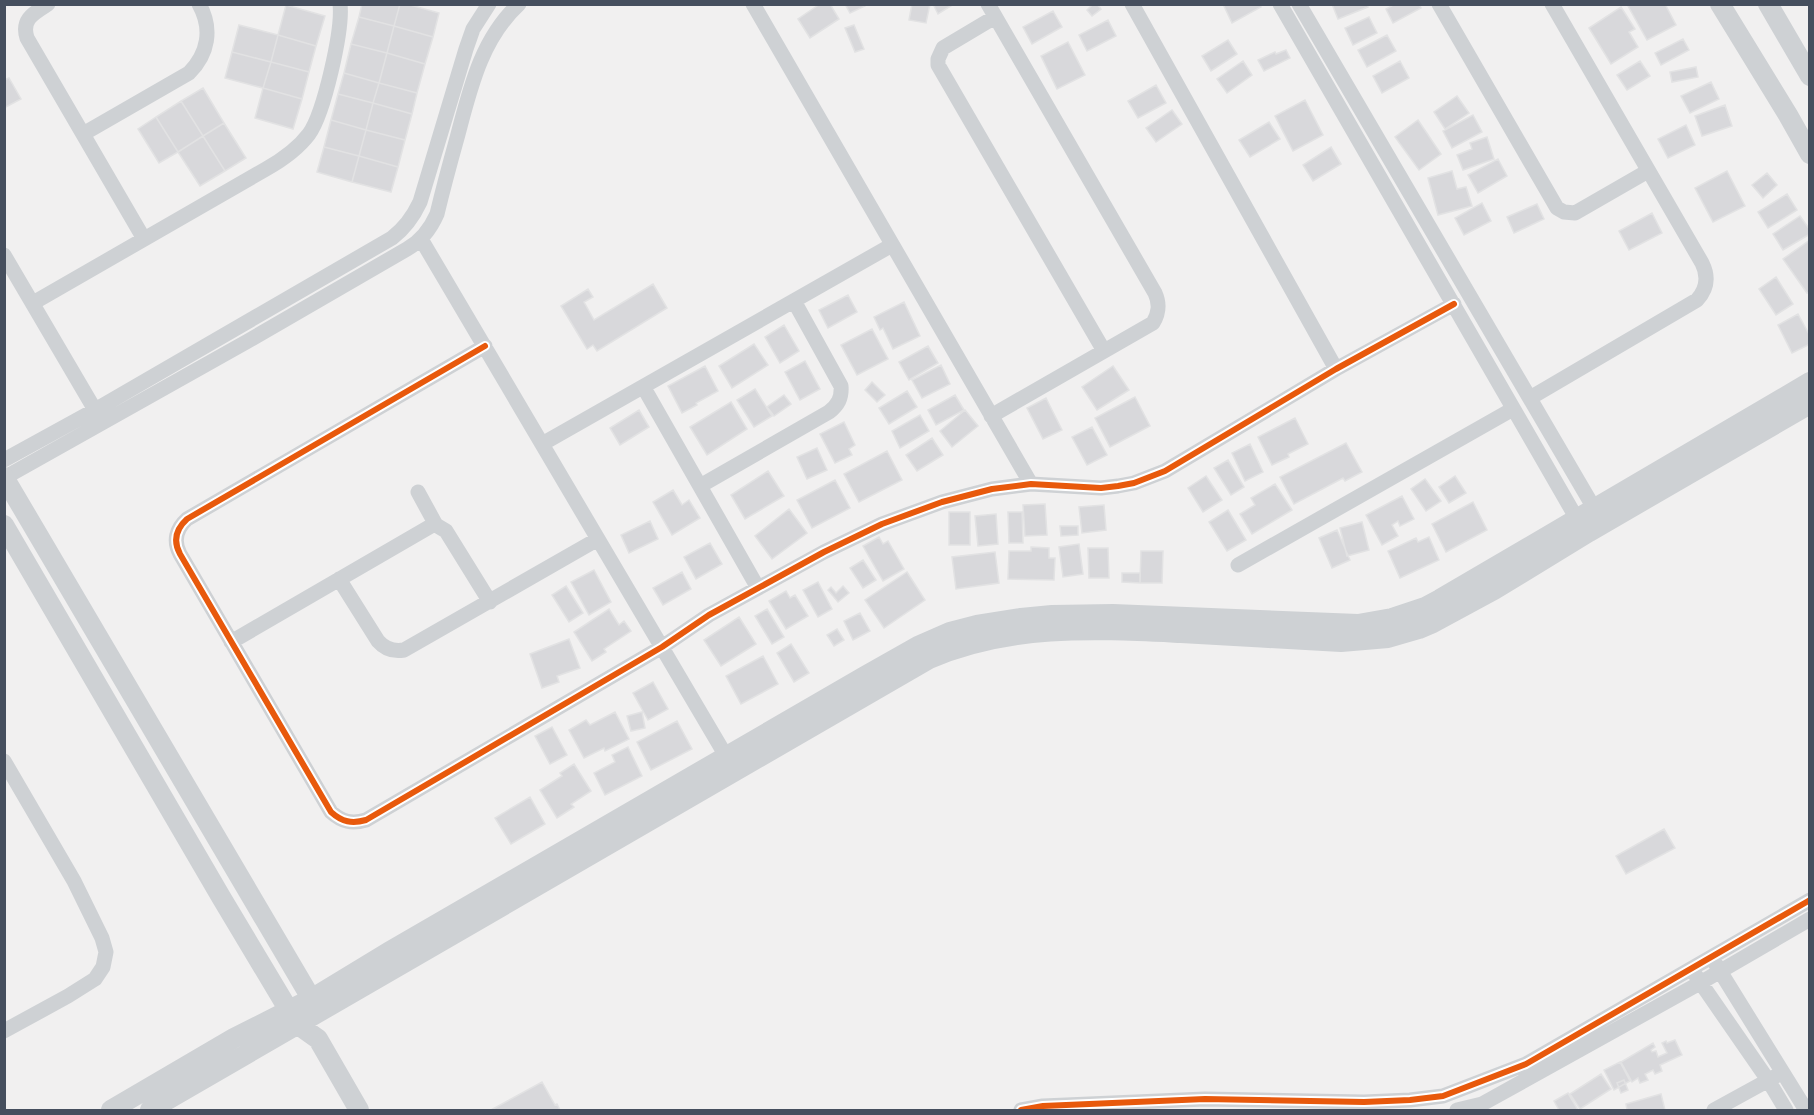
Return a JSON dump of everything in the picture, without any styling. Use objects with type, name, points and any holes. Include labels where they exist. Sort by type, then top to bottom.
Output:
[{"type":"street","points":[[48,4],[29,17],[25,27],[26,32],[144,239]]},
{"type":"street","points":[[83,134],[189,73],[195,67],[204,52],[208,33],[207,22],[200,4]]},
{"type":"street","points":[[33,303],[286,157],[303,141],[321,111],[340,30],[340,4]]},
{"type":"street","points":[[4,460],[239,327],[401,231],[415,213],[420,202],[473,29],[476,4]]},
{"type":"street","points":[[473,29],[489,4]]},
{"type":"street","points":[[318,1039],[315,1006],[5,478],[248,341],[421,239],[433,224],[437,214],[478,64],[500,26],[519,4]]},
{"type":"street","points":[[1132,4],[1336,369]]},
{"type":"street","points":[[1280,4],[1577,519]]},
{"type":"street","points":[[1299,4],[1594,508]]},
{"type":"street","points":[[1439,4],[1557,208],[1569,213],[1580,211],[1648,171]]},
{"type":"street","points":[[1530,398],[1697,300],[1702,295],[1707,281],[1705,269],[1552,4]]},
{"type":"street","points":[[1720,4],[1788,115],[1809,154]]},
{"type":"street","points":[[1768,4],[1809,76]]},
{"type":"street","points":[[757,6],[1030,484]]},
{"type":"street","points":[[991,416],[1153,323],[1158,312],[1158,299],[992,10],[942,48],[938,65],[1104,351]]},
{"type":"street","points":[[448,106],[464,112]]},
{"type":"street","points":[[421,239],[726,756]]},
{"type":"street","points":[[543,444],[892,245]]},
{"type":"street","points":[[4,255],[94,410]]},
{"type":"street","points":[[1432,265],[1446,257]]},
{"type":"street","points":[[700,486],[829,412],[840,401],[842,394],[838,379],[794,301]]},
{"type":"street","points":[[484,346],[182,524],[176,535],[177,548],[231,642],[331,812],[344,821],[366,820],[662,647],[709,615],[852,538],[916,511],[992,489],[1030,484],[1101,488],[1150,478],[1336,369],[1454,304]]},
{"type":"street","points":[[239,327],[248,341]]},
{"type":"street","points":[[1489,582],[1594,508],[1809,382]]},
{"type":"street","points":[[644,388],[758,588]]},
{"type":"street","points":[[111,1110],[234,1038],[315,1006],[870,683],[937,637],[984,623],[1082,614],[1215,617],[1358,624],[1392,618],[1489,582],[1589,532],[1809,404]]},
{"type":"street","points":[[1238,565],[1513,409]]},
{"type":"street","points":[[418,492],[436,525],[446,531],[490,602]]},
{"type":"street","points":[[4,525],[10,549],[176,819],[293,1016],[318,1039],[359,1110]]},
{"type":"street","points":[[231,642],[436,525]]},
{"type":"street","points":[[339,579],[378,641],[398,651],[409,648],[598,539]]},
{"type":"street","points":[[315,1006],[726,756],[870,683]]},
{"type":"street","points":[[4,761],[74,880],[102,938],[106,952],[104,967],[95,979],[4,1031]]},
{"type":"street","points":[[176,819],[197,805]]},
{"type":"street","points":[[1021,1110],[1043,1106],[1364,1102],[1443,1096],[1526,1064],[1809,900]]},
{"type":"street","points":[[1457,1110],[1482,1104],[1700,983],[1809,919]]},
{"type":"street","points":[[1711,956],[1806,1110]]},
{"type":"street","points":[[1692,968],[1786,1110]]},
{"type":"street","points":[[150,1110],[293,1016]]},
{"type":"street","points":[[1714,1110],[1783,1071]]},
{"type":"building","points":[[362,4],[400,4],[394,26],[359,17]]},
{"type":"building","points":[[400,4],[439,13],[433,37],[394,26]]},
{"type":"building","points":[[820,4],[830,4],[839,19],[810,38],[798,19]]},
{"type":"building","points":[[845,4],[864,4],[865,6],[850,13]]},
{"type":"building","points":[[912,4],[930,4],[926,23],[909,20]]},
{"type":"building","points":[[933,4],[954,4],[938,14]]},
{"type":"building","points":[[1093,4],[1097,4],[1101,9],[1092,16],[1087,10]]},
{"type":"building","points":[[1223,4],[1260,4],[1261,7],[1232,23]]},
{"type":"building","points":[[1332,4],[1367,4],[1368,7],[1338,19]]},
{"type":"building","points":[[1395,4],[1419,4],[1421,8],[1393,23],[1386,9]]},
{"type":"building","points":[[1631,4],[1665,4],[1676,25],[1647,40],[1628,6]]},
{"type":"building","points":[[286,5],[325,16],[316,46],[278,35]]},
{"type":"building","points":[[1621,7],[1635,29],[1629,32],[1638,47],[1611,64],[1589,28]]},
{"type":"building","points":[[1053,11],[1062,27],[1032,44],[1023,27]]},
{"type":"building","points":[[359,17],[394,26],[387,53],[351,44]]},
{"type":"building","points":[[1369,17],[1377,33],[1353,45],[1345,28]]},
{"type":"building","points":[[1108,20],[1116,36],[1087,51],[1079,35]]},
{"type":"building","points":[[239,25],[278,35],[271,62],[232,52]]},
{"type":"building","points":[[854,25],[864,49],[855,52],[845,28]]},
{"type":"building","points":[[394,26],[433,37],[425,64],[387,53]]},
{"type":"building","points":[[278,35],[316,46],[309,72],[271,62]]},
{"type":"building","points":[[1387,35],[1396,51],[1367,67],[1358,50]]},
{"type":"building","points":[[1683,39],[1689,50],[1661,65],[1655,53]]},
{"type":"building","points":[[1228,40],[1237,54],[1211,71],[1202,56]]},
{"type":"building","points":[[1068,42],[1085,75],[1057,89],[1041,56]]},
{"type":"building","points":[[351,44],[387,53],[379,83],[344,73]]},
{"type":"building","points":[[1286,50],[1290,58],[1264,71],[1258,60],[1275,52],[1276,54]]},
{"type":"building","points":[[232,52],[271,62],[263,88],[225,78]]},
{"type":"building","points":[[387,53],[425,64],[417,93],[379,83]]},
{"type":"building","points":[[1243,61],[1252,75],[1227,93],[1217,79]]},
{"type":"building","points":[[1400,61],[1409,78],[1382,93],[1373,76]]},
{"type":"building","points":[[1640,61],[1650,76],[1627,90],[1617,75]]},
{"type":"building","points":[[271,62],[309,72],[302,99],[263,88]]},
{"type":"building","points":[[1696,67],[1698,77],[1672,82],[1670,72]]},
{"type":"building","points":[[344,73],[379,83],[373,103],[338,94]]},
{"type":"building","points":[[9,78],[21,99],[4,108],[4,80]]},
{"type":"building","points":[[1711,82],[1719,99],[1690,113],[1681,96]]},
{"type":"building","points":[[379,83],[417,93],[412,114],[373,103]]},
{"type":"building","points":[[1156,85],[1166,103],[1138,118],[1128,101]]},
{"type":"building","points":[[203,88],[224,123],[203,136],[181,101]]},
{"type":"building","points":[[263,88],[302,99],[293,129],[255,118]]},
{"type":"building","points":[[338,94],[373,103],[366,130],[331,120]]},
{"type":"building","points":[[1457,96],[1469,113],[1445,129],[1434,112]]},
{"type":"building","points":[[1305,100],[1323,135],[1293,151],[1275,116]]},
{"type":"building","points":[[181,101],[203,136],[178,152],[156,117]]},
{"type":"building","points":[[373,103],[412,114],[405,140],[366,130]]},
{"type":"building","points":[[1725,105],[1732,126],[1702,136],[1695,116]]},
{"type":"building","points":[[1172,110],[1182,124],[1156,142],[1146,128]]},
{"type":"building","points":[[1473,115],[1482,132],[1452,148],[1443,131]]},
{"type":"building","points":[[156,117],[178,152],[159,163],[138,129]]},
{"type":"building","points":[[331,120],[366,130],[359,156],[324,147]]},
{"type":"building","points":[[1418,120],[1441,154],[1419,170],[1395,137]]},
{"type":"building","points":[[1269,122],[1280,139],[1250,157],[1239,140]]},
{"type":"building","points":[[224,123],[246,158],[225,171],[203,136]]},
{"type":"building","points":[[1686,125],[1695,145],[1668,158],[1658,139]]},
{"type":"building","points":[[366,130],[405,140],[398,167],[359,156]]},
{"type":"building","points":[[203,136],[225,171],[200,186],[178,152]]},
{"type":"building","points":[[1487,137],[1494,159],[1463,170],[1457,155],[1472,149],[1470,143]]},
{"type":"building","points":[[324,147],[359,156],[352,182],[317,172]]},
{"type":"building","points":[[1331,147],[1341,164],[1313,181],[1303,165]]},
{"type":"building","points":[[359,156],[398,167],[391,192],[352,182]]},
{"type":"building","points":[[1498,159],[1507,176],[1478,193],[1468,175]]},
{"type":"building","points":[[1452,171],[1457,189],[1466,187],[1472,206],[1438,215],[1428,178]]},
{"type":"building","points":[[1727,171],[1745,206],[1713,222],[1695,188]]},
{"type":"building","points":[[1767,173],[1777,185],[1763,198],[1752,185]]},
{"type":"building","points":[[1787,194],[1797,210],[1768,228],[1758,212]]},
{"type":"building","points":[[1482,203],[1491,221],[1464,235],[1455,218]]},
{"type":"building","points":[[1537,204],[1544,219],[1514,233],[1507,217]]},
{"type":"building","points":[[1652,213],[1662,233],[1629,250],[1619,231]]},
{"type":"building","points":[[1800,216],[1810,230],[1810,234],[1783,250],[1773,234]]},
{"type":"building","points":[[1810,240],[1810,292],[1807,293],[1783,259]]},
{"type":"building","points":[[1776,277],[1793,304],[1776,315],[1759,289]]},
{"type":"building","points":[[653,284],[667,308],[597,351],[593,345],[587,349],[561,306],[588,289],[593,297],[584,302],[594,320]]},
{"type":"building","points":[[848,295],[857,312],[828,328],[819,310]]},
{"type":"building","points":[[904,302],[920,336],[893,349],[883,328],[880,330],[874,317]]},
{"type":"building","points":[[1798,314],[1810,336],[1810,344],[1792,353],[1778,325]]},
{"type":"building","points":[[784,325],[799,351],[780,363],[765,337]]},
{"type":"building","points":[[872,329],[888,359],[857,375],[841,345]]},
{"type":"building","points":[[754,344],[768,365],[732,388],[719,366]]},
{"type":"building","points":[[928,346],[938,363],[909,380],[899,362]]},
{"type":"building","points":[[805,361],[820,389],[800,400],[785,372]]},
{"type":"building","points":[[941,365],[950,384],[922,398],[912,380]]},
{"type":"building","points":[[705,366],[718,391],[682,413],[668,386]]},
{"type":"building","points":[[1113,366],[1129,390],[1097,410],[1082,387]]},
{"type":"building","points":[[872,382],[885,395],[877,402],[865,390]]},
{"type":"building","points":[[755,389],[772,416],[754,427],[737,400]]},
{"type":"building","points":[[907,391],[917,407],[889,424],[879,408]]},
{"type":"building","points":[[784,395],[791,404],[774,416],[767,407]]},
{"type":"building","points":[[955,395],[964,410],[936,425],[928,410]]},
{"type":"building","points":[[1135,397],[1150,426],[1110,447],[1095,418]]},
{"type":"building","points":[[1046,398],[1062,430],[1043,439],[1027,408]]},
{"type":"building","points":[[731,402],[747,429],[707,455],[690,427]]},
{"type":"building","points":[[639,410],[649,427],[620,445],[610,428]]},
{"type":"building","points":[[965,410],[978,426],[952,447],[940,431]]},
{"type":"building","points":[[920,415],[929,431],[900,448],[892,431]]},
{"type":"building","points":[[1295,418],[1308,444],[1272,465],[1258,437]]},
{"type":"building","points":[[844,422],[855,445],[849,449],[852,455],[835,463],[820,434]]},
{"type":"building","points":[[1092,427],[1107,455],[1087,465],[1072,437]]},
{"type":"building","points":[[932,438],[943,455],[917,471],[906,455]]},
{"type":"building","points":[[1346,443],[1362,472],[1345,481],[1343,478],[1294,504],[1280,477]]},
{"type":"building","points":[[1250,444],[1263,472],[1245,481],[1232,453]]},
{"type":"building","points":[[817,448],[827,470],[807,479],[797,457]]},
{"type":"building","points":[[887,451],[902,480],[859,502],[844,474]]},
{"type":"building","points":[[1228,460],[1244,487],[1231,495],[1214,468]]},
{"type":"building","points":[[768,471],[784,496],[745,519],[731,495]]},
{"type":"building","points":[[1206,476],[1222,500],[1203,512],[1188,488]]},
{"type":"building","points":[[1455,476],[1466,493],[1449,503],[1439,487]]},
{"type":"building","points":[[1425,479],[1441,501],[1426,511],[1411,489]]},
{"type":"building","points":[[835,480],[850,508],[812,528],[797,500]]},
{"type":"building","points":[[1275,484],[1292,510],[1252,534],[1240,514],[1255,505],[1251,498]]},
{"type":"building","points":[[673,490],[682,505],[689,500],[700,518],[672,535],[653,502]]},
{"type":"building","points":[[1402,496],[1414,519],[1400,526],[1398,521],[1392,525],[1398,536],[1382,545],[1366,515]]},
{"type":"building","points":[[1473,502],[1487,530],[1446,552],[1432,524]]},
{"type":"building","points":[[1045,504],[1047,535],[1025,536],[1023,505]]},
{"type":"building","points":[[1104,505],[1106,530],[1082,533],[1079,507]]},
{"type":"building","points":[[789,509],[807,533],[772,559],[755,536]]},
{"type":"building","points":[[1228,510],[1246,540],[1227,551],[1209,522]]},
{"type":"building","points":[[949,512],[970,512],[970,545],[949,545]]},
{"type":"building","points":[[1008,512],[1022,512],[1023,543],[1009,543]]},
{"type":"building","points":[[996,514],[998,544],[978,546],[975,516]]},
{"type":"building","points":[[650,521],[658,539],[629,553],[621,535]]},
{"type":"building","points":[[1362,522],[1369,550],[1347,556],[1340,528]]},
{"type":"building","points":[[1060,526],[1078,526],[1078,535],[1061,536]]},
{"type":"building","points":[[1337,530],[1350,560],[1332,568],[1319,538]]},
{"type":"building","points":[[879,537],[883,544],[888,541],[904,569],[883,581],[863,546]]},
{"type":"building","points":[[1429,537],[1439,560],[1400,578],[1388,551],[1416,538],[1418,542]]},
{"type":"building","points":[[710,543],[722,564],[696,579],[684,557]]},
{"type":"building","points":[[1079,544],[1083,574],[1063,577],[1059,547]]},
{"type":"building","points":[[1031,547],[1049,548],[1049,558],[1055,558],[1054,580],[1008,579],[1009,551],[1031,551]]},
{"type":"building","points":[[1088,548],[1108,548],[1109,578],[1089,578]]},
{"type":"building","points":[[1141,551],[1163,551],[1162,583],[1140,583]]},
{"type":"building","points":[[995,552],[999,583],[956,589],[952,557]]},
{"type":"building","points":[[863,560],[876,580],[863,588],[850,568]]},
{"type":"building","points":[[594,570],[611,602],[589,615],[571,582]]},
{"type":"building","points":[[682,572],[691,589],[663,605],[653,588]]},
{"type":"building","points":[[907,572],[925,600],[884,628],[865,600]]},
{"type":"building","points":[[1122,573],[1140,573],[1140,583],[1122,582]]},
{"type":"building","points":[[818,582],[832,609],[818,617],[803,590]]},
{"type":"building","points":[[566,586],[583,613],[569,622],[552,595]]},
{"type":"building","points":[[843,586],[849,593],[838,602],[828,590],[831,587],[836,593]]},
{"type":"building","points":[[786,591],[790,598],[795,595],[808,616],[786,629],[769,601]]},
{"type":"building","points":[[609,609],[619,625],[624,621],[631,631],[604,649],[606,652],[592,661],[574,632]]},
{"type":"building","points":[[767,609],[784,637],[772,644],[755,616]]},
{"type":"building","points":[[860,613],[870,631],[853,640],[844,621]]},
{"type":"building","points":[[739,617],[756,644],[721,666],[704,640]]},
{"type":"building","points":[[837,629],[844,640],[834,646],[827,635]]},
{"type":"building","points":[[569,639],[580,668],[557,676],[559,682],[542,688],[530,654]]},
{"type":"building","points":[[791,644],[809,673],[794,682],[777,653]]},
{"type":"building","points":[[763,656],[778,684],[741,704],[726,676]]},
{"type":"building","points":[[653,682],[668,709],[648,720],[633,693]]},
{"type":"building","points":[[615,712],[629,739],[584,758],[569,730],[586,720],[590,725]]},
{"type":"building","points":[[642,712],[645,728],[631,731],[627,716]]},
{"type":"building","points":[[677,721],[692,749],[651,770],[637,742]]},
{"type":"building","points":[[552,727],[567,755],[550,764],[535,736]]},
{"type":"building","points":[[628,747],[642,776],[605,795],[594,773],[615,762],[612,755]]},
{"type":"building","points":[[574,764],[591,791],[571,804],[574,807],[557,818],[540,790],[562,776],[560,773]]},
{"type":"building","points":[[530,797],[545,824],[511,844],[495,818]]},
{"type":"building","points":[[1664,829],[1675,848],[1626,874],[1616,856]]},
{"type":"building","points":[[1675,1040],[1682,1055],[1660,1065],[1662,1071],[1655,1074],[1653,1070],[1645,1074],[1648,1080],[1640,1083],[1638,1078],[1632,1082],[1621,1062],[1653,1043],[1655,1047],[1651,1050],[1656,1051],[1658,1057],[1667,1053],[1662,1043]]},
{"type":"building","points":[[1620,1062],[1630,1081],[1614,1090],[1604,1070]]},
{"type":"building","points":[[1601,1074],[1611,1089],[1580,1109],[1570,1094]]},
{"type":"building","points":[[1624,1080],[1628,1090],[1621,1093],[1617,1083]]},
{"type":"building","points":[[542,1082],[560,1110],[491,1110]]},
{"type":"building","points":[[1568,1093],[1578,1110],[1559,1110],[1554,1101]]},
{"type":"building","points":[[1661,1094],[1665,1110],[1627,1110],[1626,1104]]},
{"type":"cycle path","points":[[485,346],[187,519],[177,535],[180,554],[331,812],[347,821],[366,820],[662,647],[709,615],[824,552],[882,524],[942,502],[992,489],[1031,484],[1101,488],[1134,483],[1165,471],[1336,369],[1454,304]]},
{"type":"cycle path","points":[[1021,1110],[1043,1106],[1205,1099],[1364,1102],[1443,1096],[1526,1064],[1810,900]]}]
